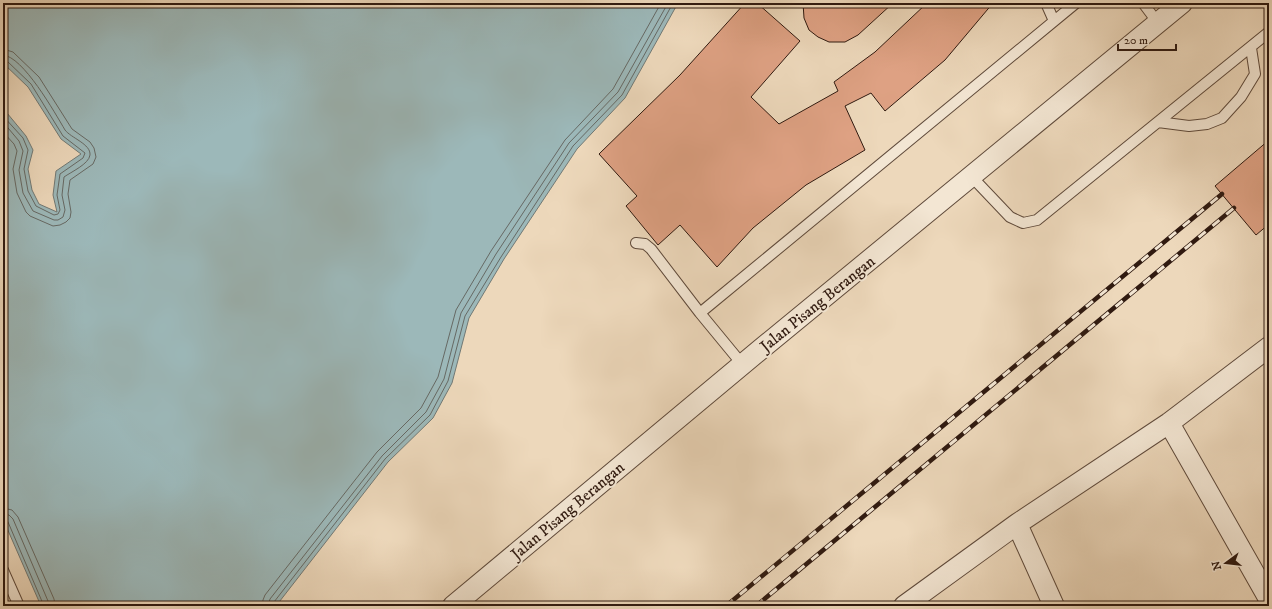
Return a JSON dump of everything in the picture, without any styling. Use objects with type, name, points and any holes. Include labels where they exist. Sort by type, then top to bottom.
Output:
[{"type":"street","name":"Jalan Pisang Berangan","points":[[453,606],[742,364],[972,177],[1182,3]]},
{"type":"street","points":[[904,606],[1017,524],[1169,423],[1269,347]]},
{"type":"street","points":[[1169,423],[1269,599]]},
{"type":"street","points":[[1017,524],[1054,606]]},
{"type":"lane","points":[[1046,3],[1054,21]]},
{"type":"lane","points":[[700,313],[1076,3]]},
{"type":"lane","points":[[1143,3],[1158,23]]},
{"type":"lane","points":[[972,177],[1010,218],[1023,222],[1037,220],[1269,32]]},
{"type":"lane","points":[[1158,122],[1189,126],[1207,124],[1222,118],[1241,97],[1255,74],[1251,48]]},
{"type":"lane","points":[[636,243],[645,244],[651,249],[700,313],[742,364]]},
{"type":"lane","points":[[3,570],[19,606]]},
{"type":"water","points":[[3,3],[678,3],[625,98],[577,149],[504,259],[469,318],[452,383],[433,418],[388,462],[276,606],[41,606],[3,519],[3,112],[7,113],[26,136],[33,150],[28,169],[32,190],[39,204],[57,212],[53,195],[56,171],[81,154],[61,139],[28,87],[3,63]]},
{"type":"building","points":[[745,3],[757,3],[800,41],[751,97],[779,124],[838,91],[834,82],[875,52],[927,3],[993,3],[945,60],[885,111],[871,93],[845,106],[865,150],[806,185],[753,228],[717,267],[680,225],[658,245],[626,206],[637,196],[599,154],[680,75]]},
{"type":"building","points":[[803,3],[893,3],[858,35],[845,42],[829,42],[818,37],[809,30],[804,18]]},
{"type":"building","points":[[1269,140],[1269,224],[1256,235],[1215,186]]},
{"type":"railway","points":[[726,606],[1222,194]]},
{"type":"railway","points":[[756,606],[1234,208]]}]
